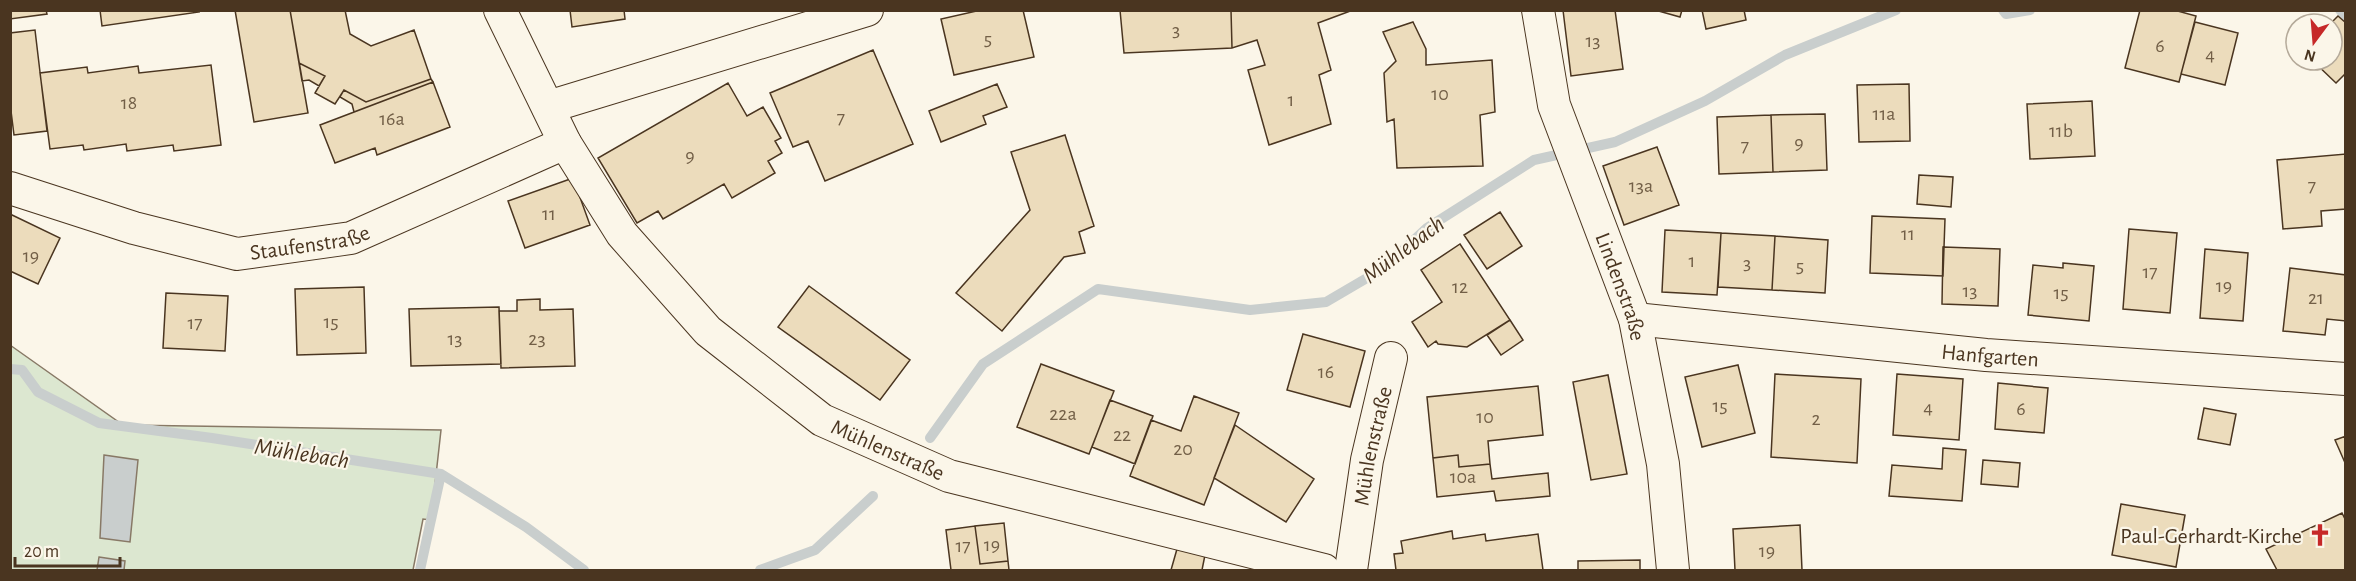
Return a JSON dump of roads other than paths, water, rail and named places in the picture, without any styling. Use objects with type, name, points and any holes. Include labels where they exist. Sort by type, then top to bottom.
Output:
[{"type":"street","name":"Mühlenstraße","points":[[500,10],[565,143],[622,234],[708,331],[822,420],[949,476],[1323,570]]},
{"type":"street","points":[[548,107],[867,10]]},
{"type":"street","name":"Lindenstraße","points":[[1538,10],[1554,105],[1635,319],[1663,464],[1673,570]]},
{"type":"street","name":"Staufenstraße","points":[[10,188],[134,228],[237,254],[351,238],[565,143]]},
{"type":"street","name":"Hanfgarten","points":[[1635,319],[1986,355],[2346,379]]},
{"type":"street","name":"Mühlenstraße","points":[[1351,570],[1367,460],[1391,358]]},
{"type":"waterway","name":"Mühlebach","points":[[930,438],[983,364],[1098,289],[1250,310],[1326,302],[1384,268],[1427,228],[1534,160],[1615,142],[1705,101],[1785,55],[1896,10]]},
{"type":"waterway","name":"Mühlebach","points":[[2003,10],[2006,14],[2030,10]]},
{"type":"waterway","name":"Mühlebach","points":[[2340,10],[2346,16]]},
{"type":"waterway","name":"Mühlebach","points":[[10,369],[22,370],[38,392],[99,423],[212,438],[441,474],[526,527],[584,570]]},
{"type":"waterway","points":[[420,570],[441,474]]},
{"type":"waterway","name":"Mühlebach","points":[[760,570],[815,550],[873,496]]},
{"type":"place","name":"Paul-Gerhardt-Kirche","points":[[2320,535]]}]
